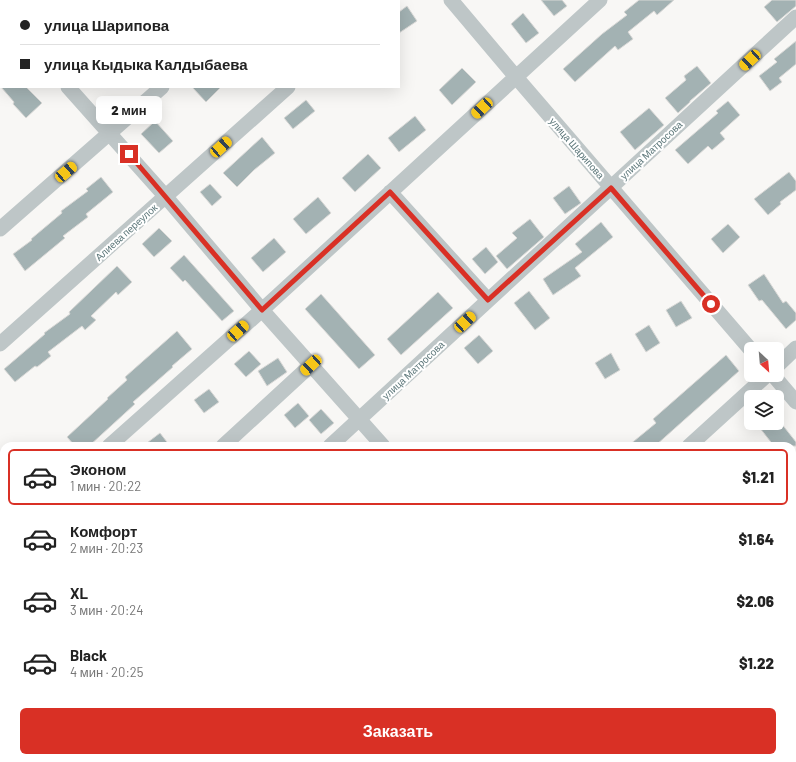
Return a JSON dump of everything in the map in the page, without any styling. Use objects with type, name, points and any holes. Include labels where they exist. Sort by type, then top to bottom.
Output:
[{"type":"street","name":"улица Шарипова","points":[[451,0],[744,342]]},
{"type":"street","points":[[114,442],[262,310],[600,0]]},
{"type":"street","name":"улица Матросова","points":[[334,442],[796,17]]},
{"type":"street","points":[[69,88],[166,197],[262,310],[379,442]]},
{"type":"street","points":[[0,229],[161,88]]},
{"type":"street","name":"Алиева переулок","points":[[0,344],[287,88]]},
{"type":"street","points":[[390,192],[488,300]]},
{"type":"street","points":[[784,359],[796,348]]},
{"type":"street","points":[[227,442],[311,365]]},
{"type":"street","points":[[693,442],[759,382]]},
{"type":"street","points":[[779,382],[796,402]]},
{"type":"building","points":[[541,0],[562,0],[567,6],[554,16]]},
{"type":"building","points":[[639,0],[674,0],[657,15],[654,11],[628,32],[633,39],[618,50],[615,46],[575,82],[563,69],[602,34],[627,15],[624,12]]},
{"type":"building","points":[[772,0],[796,0],[796,6],[777,22],[764,7]]},
{"type":"building","points":[[407,6],[417,21],[400,32],[400,11]]},
{"type":"building","points":[[523,13],[539,33],[526,43],[511,24]]},
{"type":"building","points":[[796,41],[796,64],[779,78],[782,82],[770,91],[759,76],[777,62],[774,59]]},
{"type":"building","points":[[697,66],[711,83],[678,113],[665,98],[686,80],[684,76]]},
{"type":"building","points":[[462,68],[476,82],[452,105],[439,90]]},
{"type":"building","points":[[2,88],[27,88],[42,103],[26,118],[13,104],[14,102]]},
{"type":"building","points":[[193,88],[220,88],[206,102]]},
{"type":"building","points":[[306,100],[315,111],[293,129],[284,118]]},
{"type":"building","points":[[728,101],[740,115],[720,133],[725,139],[712,150],[708,146],[688,164],[675,150],[718,113],[716,111]]},
{"type":"building","points":[[649,108],[664,125],[635,150],[620,132]]},
{"type":"building","points":[[415,116],[426,130],[399,152],[388,138]]},
{"type":"building","points":[[155,121],[173,141],[159,153],[141,134]]},
{"type":"building","points":[[262,137],[275,153],[254,170],[237,187],[223,173]]},
{"type":"building","points":[[368,154],[381,168],[355,192],[342,178]]},
{"type":"building","points":[[789,172],[796,181],[796,190],[780,202],[781,204],[768,215],[754,199]]},
{"type":"building","points":[[101,177],[113,192],[86,214],[88,217],[63,236],[65,238],[25,271],[13,254],[32,240],[31,239],[62,213],[61,211],[88,191],[86,189]]},
{"type":"building","points":[[210,184],[222,197],[212,206],[200,192]]},
{"type":"building","points":[[569,186],[581,203],[565,214],[553,198]]},
{"type":"building","points":[[318,197],[331,213],[306,234],[293,219]]},
{"type":"building","points":[[530,219],[544,237],[507,269],[496,256],[517,238],[512,233]]},
{"type":"building","points":[[601,222],[613,237],[575,268],[581,276],[553,295],[543,279],[582,252],[575,244]]},
{"type":"building","points":[[728,224],[740,237],[723,253],[711,239]]},
{"type":"building","points":[[159,228],[172,241],[154,257],[142,244]]},
{"type":"building","points":[[274,238],[286,252],[263,272],[251,258]]},
{"type":"building","points":[[486,247],[498,262],[485,274],[472,259]]},
{"type":"building","points":[[184,255],[234,311],[222,321],[185,280],[183,282],[170,268]]},
{"type":"building","points":[[117,266],[132,282],[118,295],[116,292],[91,316],[96,320],[85,330],[82,326],[48,352],[51,356],[37,367],[35,366],[15,382],[4,369],[45,334],[44,333],[70,314],[69,312]]},
{"type":"building","points":[[764,274],[783,303],[786,301],[796,313],[796,320],[786,329],[762,300],[759,301],[748,285]]},
{"type":"building","points":[[529,291],[550,318],[535,330],[514,303]]},
{"type":"building","points":[[438,292],[453,308],[401,355],[387,339]]},
{"type":"building","points":[[321,294],[375,355],[359,369],[305,309]]},
{"type":"building","points":[[681,301],[692,318],[676,327],[666,310]]},
{"type":"building","points":[[649,325],[660,343],[646,352],[635,334]]},
{"type":"building","points":[[177,331],[192,349],[133,402],[135,404],[93,442],[71,442],[67,437],[127,380],[125,377]]},
{"type":"building","points":[[479,335],[493,351],[478,364],[464,348]]},
{"type":"building","points":[[249,351],[261,364],[246,377],[234,364]]},
{"type":"building","points":[[611,353],[620,370],[605,379],[595,363]]},
{"type":"building","points":[[726,355],[739,371],[659,442],[633,442],[656,423],[653,419]]},
{"type":"building","points":[[278,358],[287,372],[267,386],[258,371]]},
{"type":"building","points":[[209,389],[219,402],[204,413],[194,400]]},
{"type":"building","points":[[298,403],[309,416],[295,428],[284,415]]},
{"type":"building","points":[[321,409],[334,423],[321,434],[309,420]]},
{"type":"building","points":[[784,427],[796,442],[771,442],[761,430],[784,430]]},
{"type":"building","points":[[160,433],[167,442],[148,442]]},
{"type":"route","points":[[129,154],[262,310],[390,192],[488,300],[611,188],[711,304]]}]
